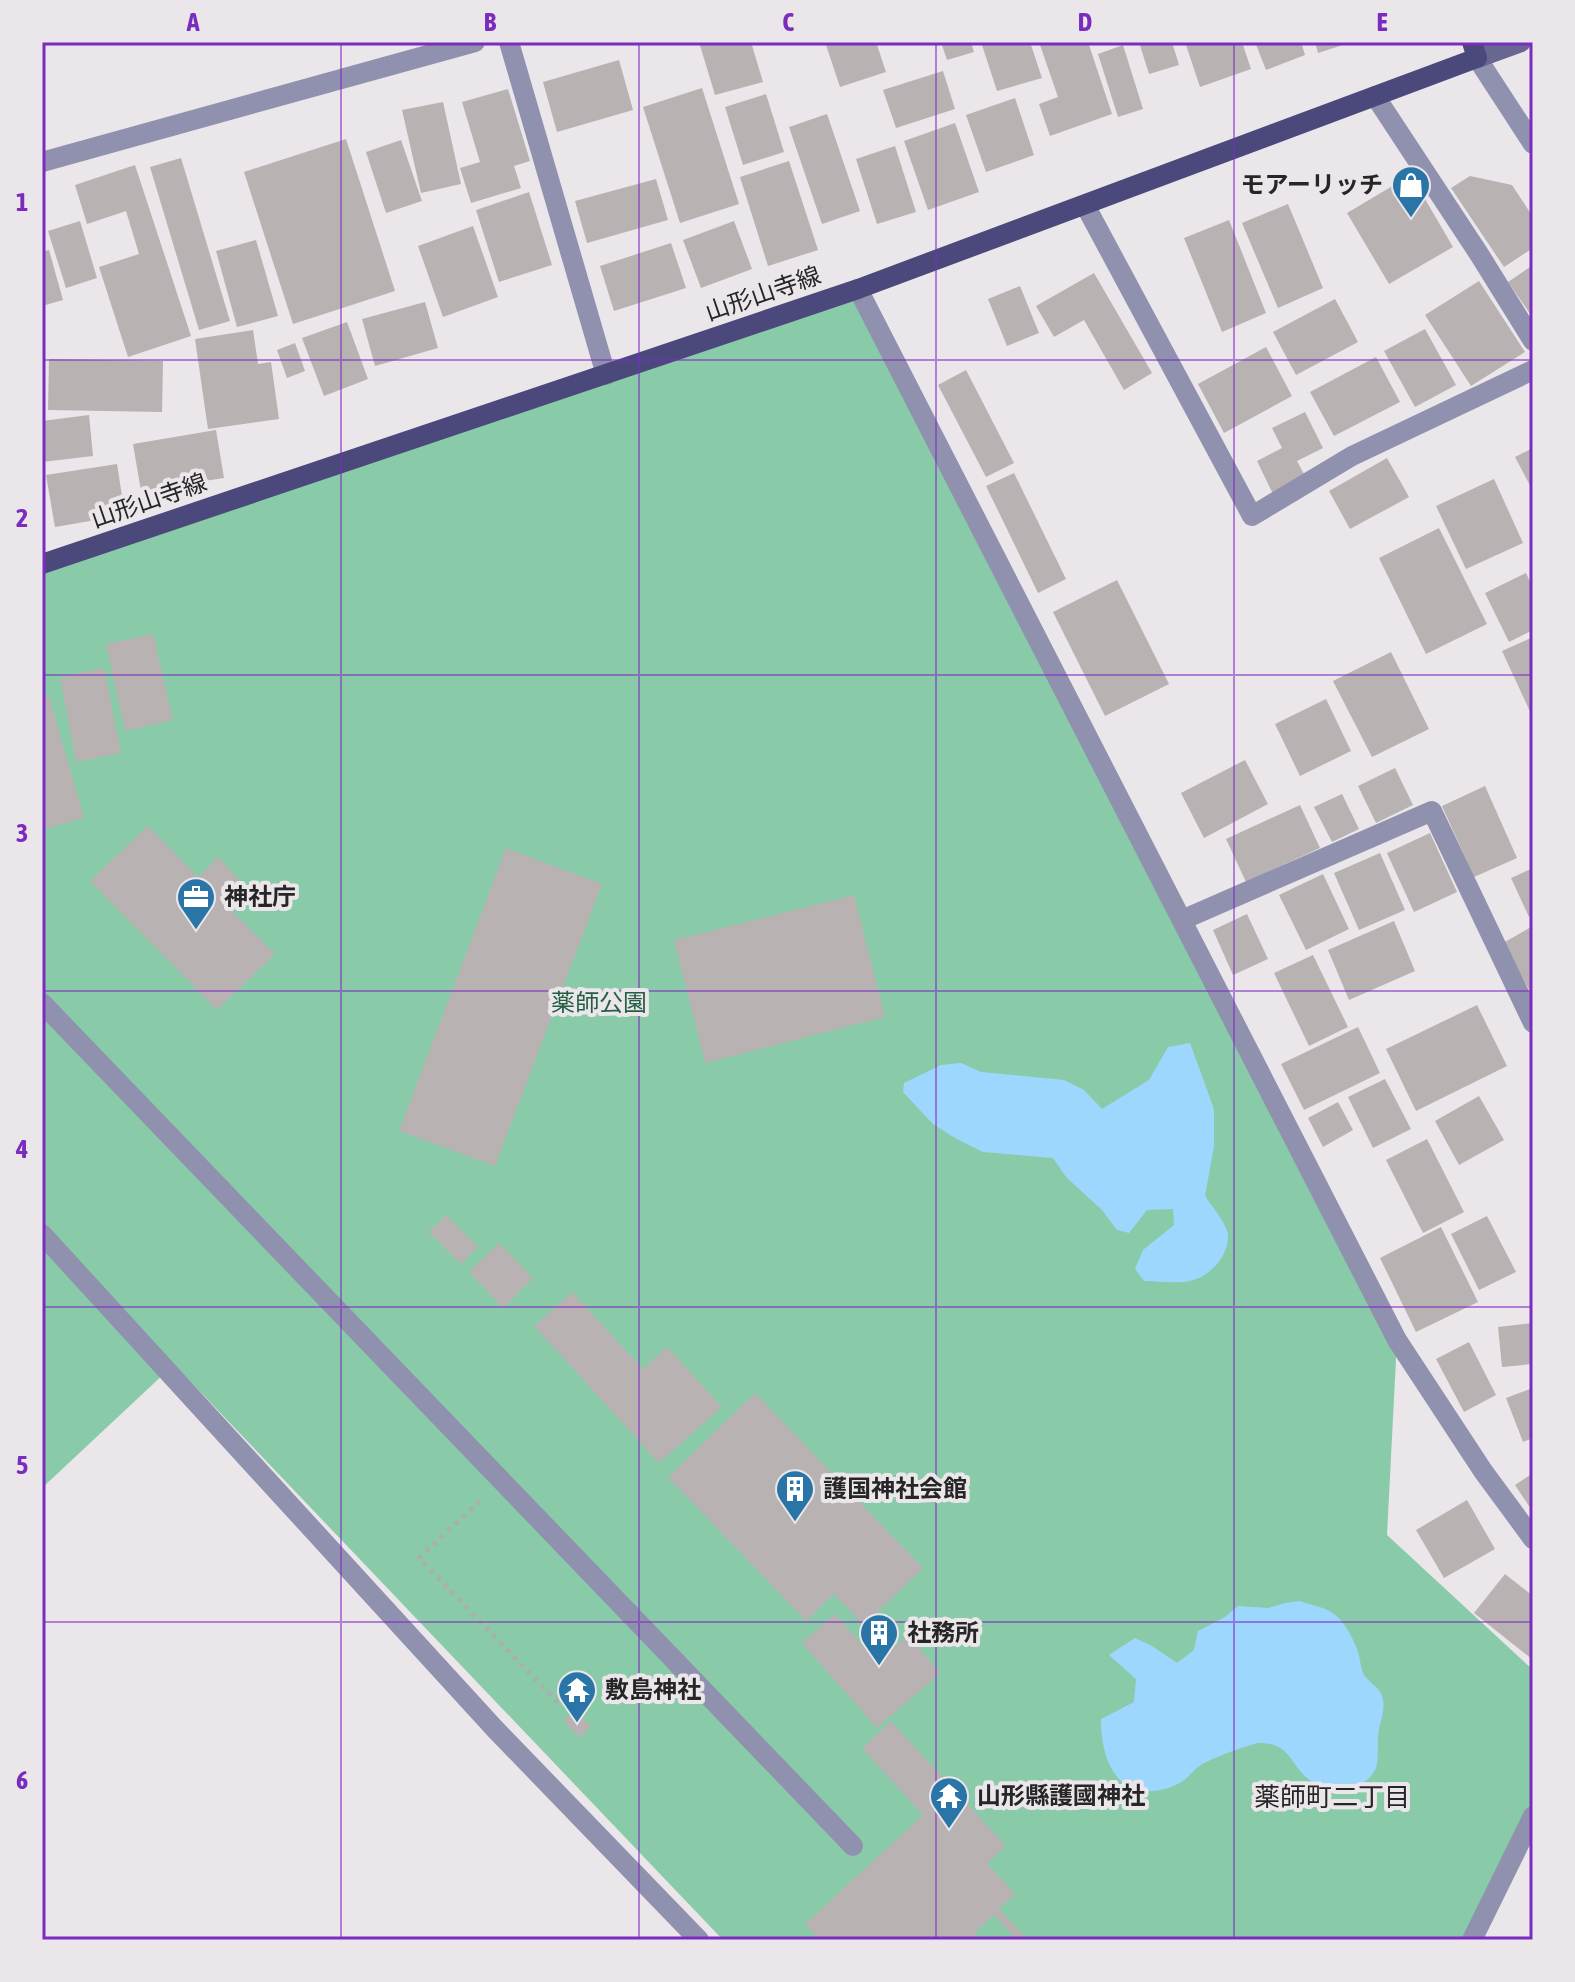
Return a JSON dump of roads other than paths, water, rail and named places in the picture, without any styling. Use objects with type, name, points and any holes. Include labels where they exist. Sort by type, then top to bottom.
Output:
[{"type":"main road","name":"山形山寺線","points":[[42,564],[858,289],[1375,96],[1475,50]]},
{"type":"street","points":[[42,162],[475,42]]},
{"type":"street","points":[[509,42],[606,375]]},
{"type":"street","points":[[1521,42],[1475,50],[1533,144]]},
{"type":"street","points":[[1375,96],[1533,341]]},
{"type":"street","points":[[1085,205],[1252,516],[1352,456],[1533,370]]},
{"type":"street","points":[[858,289],[1397,1340],[1483,1471],[1533,1539]]},
{"type":"street","points":[[1182,920],[1432,811],[1533,1023]]},
{"type":"street","points":[[42,1003],[853,1846]]},
{"type":"street","points":[[42,1234],[495,1729],[699,1940]]},
{"type":"street","points":[[1472,1940],[1533,1816]]},
{"type":"water","points":[[1190,1043],[1214,1109],[1214,1146],[1205,1196],[1222,1220],[1228,1235],[1225,1251],[1216,1265],[1204,1276],[1189,1281],[1144,1281],[1135,1269],[1143,1250],[1174,1225],[1173,1209],[1147,1210],[1129,1233],[1117,1230],[1102,1210],[1066,1177],[1053,1158],[983,1152],[933,1124],[903,1092],[904,1083],[941,1065],[961,1063],[981,1072],[1064,1080],[1084,1090],[1102,1109],[1149,1080],[1168,1047]]},
{"type":"water","points":[[1300,1601],[1326,1610],[1341,1621],[1358,1652],[1363,1673],[1382,1696],[1374,1773],[1363,1783],[1346,1791],[1322,1788],[1308,1779],[1279,1747],[1258,1743],[1205,1762],[1183,1781],[1168,1788],[1143,1791],[1121,1781],[1111,1768],[1105,1752],[1101,1719],[1134,1702],[1136,1679],[1109,1655],[1135,1638],[1177,1663],[1194,1650],[1198,1631],[1225,1617],[1238,1606],[1268,1608]]},
{"type":"place","name":"モアーリッチ","points":[[1411,219]]},
{"type":"place","name":"神社庁","points":[[196,931]]},
{"type":"place","name":"護国神社会館","points":[[795,1523]]},
{"type":"place","name":"社務所","points":[[879,1667]]},
{"type":"place","name":"敷島神社","points":[[577,1724]]},
{"type":"place","name":"山形縣護國神社","points":[[949,1830]]},
{"type":"district","name":"薬師町二丁目","points":[[1332,1797]]},
{"type":"park label","name":"薬師公園","points":[[599,1003]]}]
